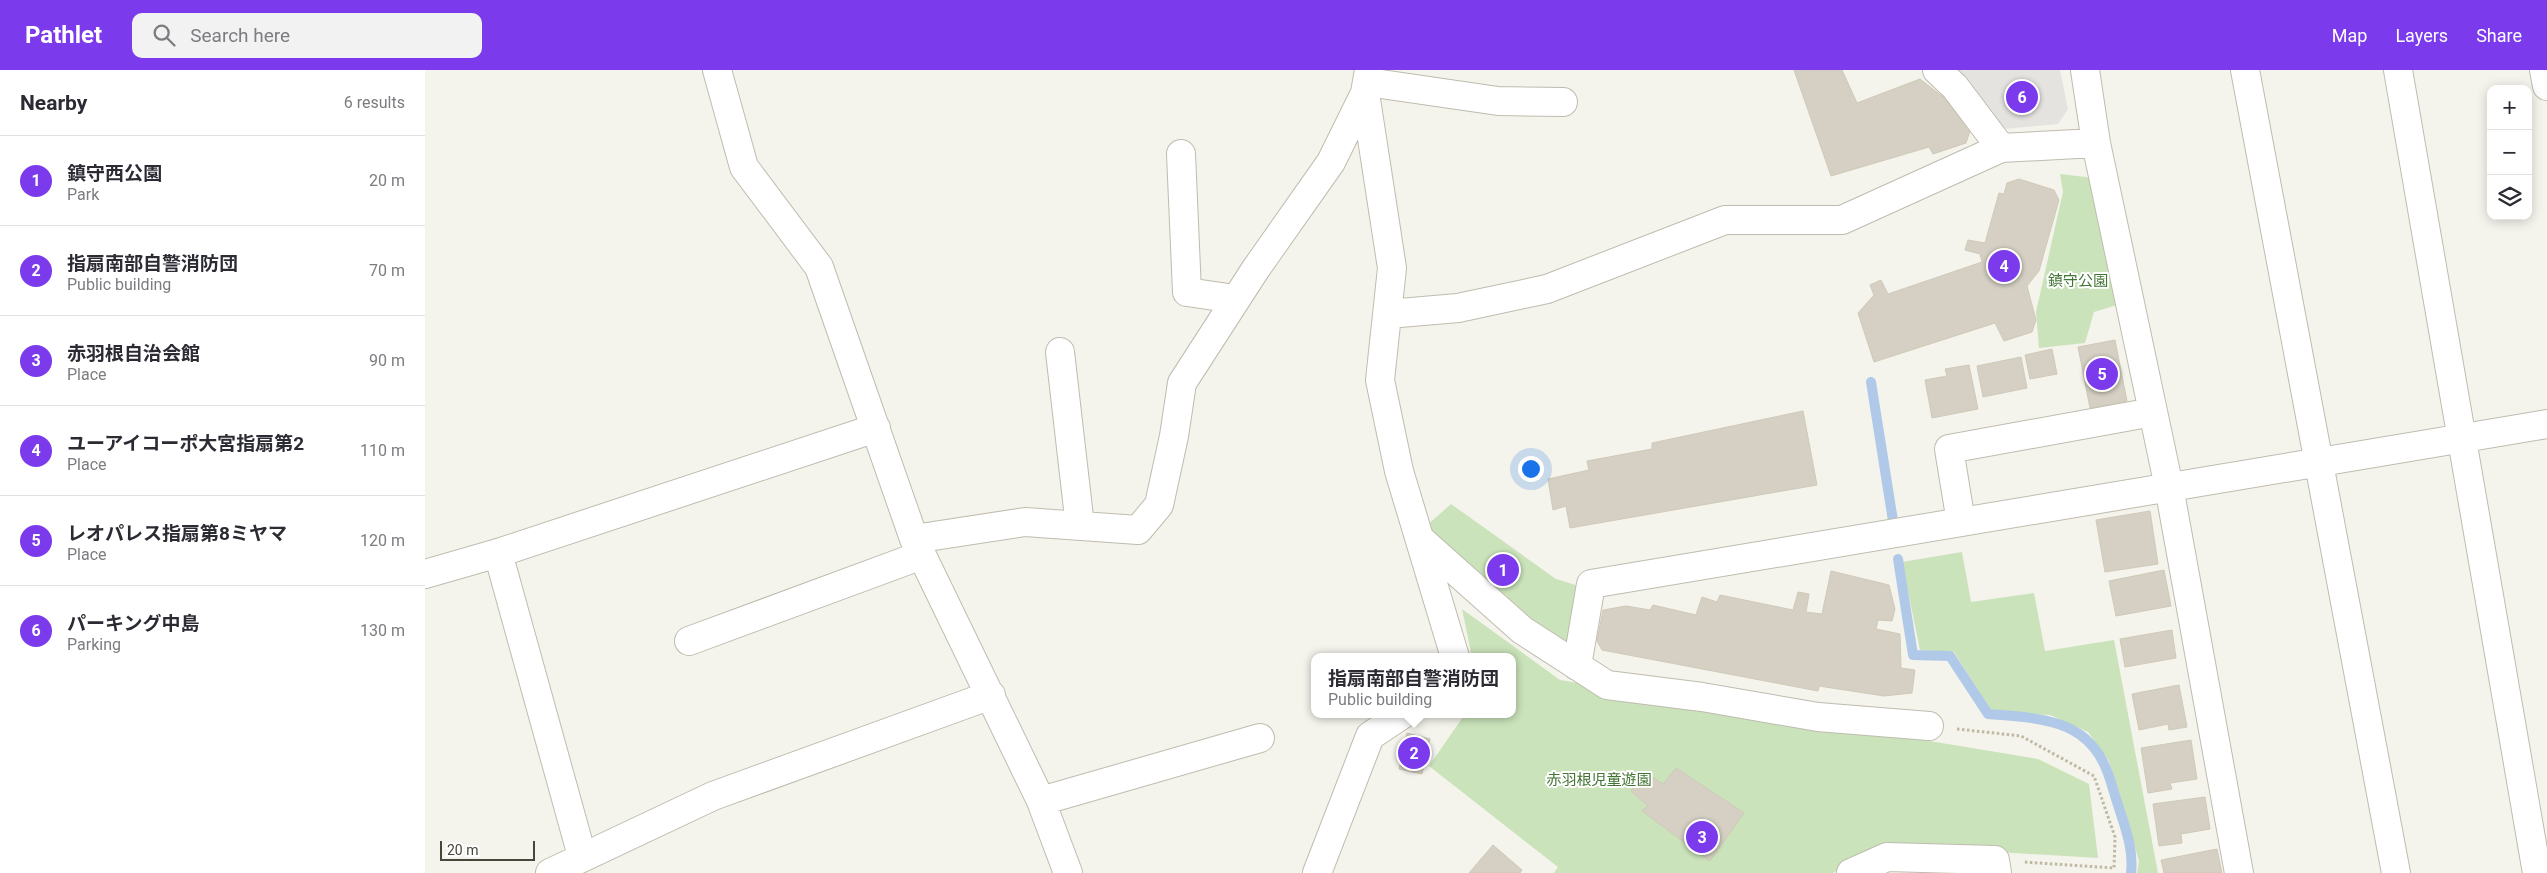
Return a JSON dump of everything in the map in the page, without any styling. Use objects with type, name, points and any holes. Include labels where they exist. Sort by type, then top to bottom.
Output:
[{"type":"street","points":[[717,70],[744,167],[819,266],[918,547],[1041,801],[1068,873]]},
{"type":"street","points":[[1937,70],[1955,87],[2001,148]]},
{"type":"street","points":[[2085,70],[2096,143],[2169,487],[2239,873]]},
{"type":"street","points":[[2245,70],[2396,873]]},
{"type":"street","points":[[2399,70],[2537,873]]},
{"type":"street","points":[[2544,70],[2547,86]]},
{"type":"street","points":[[1367,82],[1498,101],[1563,102]]},
{"type":"street","points":[[689,642],[918,547],[1025,522],[1138,530],[1159,505],[1174,436],[1181,383],[1235,299],[1331,162],[1367,82]]},
{"type":"street","points":[[1367,82],[1392,268],[1389,314],[1380,380],[1399,471],[1454,653]]},
{"type":"street","points":[[1389,314],[1458,308],[1547,289],[1725,220],[1842,220],[2001,148],[2096,143]]},
{"type":"street","points":[[1181,154],[1187,292],[1235,299]]},
{"type":"street","points":[[1060,352],[1080,526]]},
{"type":"street","points":[[1961,522],[1949,449],[2153,412]]},
{"type":"street","points":[[1577,666],[1591,584],[2547,424]]},
{"type":"street","points":[[425,574],[498,553],[876,428]]},
{"type":"street","points":[[1421,540],[1522,630],[1607,686],[1701,697],[1818,718],[1929,726]]},
{"type":"street","points":[[498,553],[582,856]]},
{"type":"street","points":[[550,873],[582,856],[713,796],[991,696]]},
{"type":"street","points":[[1317,873],[1370,736],[1397,718]]},
{"type":"street","points":[[1041,801],[1259,738]]},
{"type":"street","points":[[1851,873],[1887,857],[1996,866]]},
{"type":"path","points":[[1929,726],[2021,736],[2094,776],[2115,837],[2114,868],[1996,866]]},
{"type":"green space","name":"鎮守公園","points":[[2060,174],[2094,178],[2117,305],[2094,312],[2085,343],[2039,348],[2036,312],[2063,192]]},
{"type":"green space","points":[[1451,504],[1556,579],[1582,587],[1572,651],[1526,622],[1424,528]]},
{"type":"green space","points":[[1962,552],[1971,602],[2034,593],[2045,651],[2114,640],[2158,873],[2137,873],[2139,861],[2109,761],[2088,732],[2050,715],[1992,712],[1954,652],[1920,650],[1902,562]]},
{"type":"green space","name":"赤羽根児童遊園","points":[[1462,609],[1560,680],[2038,759],[2089,784],[2098,858],[1880,845],[1833,873],[1554,873],[1558,867],[1429,766],[1462,718],[1516,718],[1516,653],[1471,653]]},
{"type":"shaded area","points":[[1952,70],[2060,70],[2068,109],[2058,124],[2003,129]]},
{"type":"building","points":[[1794,70],[1842,70],[1857,103],[1920,79],[1947,100],[1970,131],[1966,143],[1933,154],[1929,147],[1831,176]]},
{"type":"building","points":[[2019,179],[2054,190],[2059,200],[2039,271],[2027,286],[2036,320],[2032,332],[2004,341],[1995,323],[1874,362],[1858,313],[1874,295],[1870,285],[1881,280],[1888,294],[1982,262],[1980,254],[1965,250],[1968,240],[1985,243],[1999,193],[2004,194],[2007,183]]},
{"type":"building","points":[[2115,340],[2127,401],[2090,408],[2078,347]]},
{"type":"building","points":[[2052,349],[2057,374],[2030,379],[2025,355]]},
{"type":"building","points":[[2021,357],[2027,388],[1983,397],[1977,366]]},
{"type":"building","points":[[1969,365],[1978,409],[1932,418],[1925,380],[1947,376],[1945,369]]},
{"type":"building","points":[[1803,411],[1817,485],[1570,528],[1566,506],[1553,510],[1548,479],[1589,470],[1587,461],[1652,449],[1652,443]]},
{"type":"building","points":[[2150,511],[2158,564],[2105,572],[2096,520]]},
{"type":"building","points":[[2164,570],[2171,606],[2116,616],[2109,581]]},
{"type":"building","points":[[1831,571],[1889,585],[1895,609],[1892,621],[1878,620],[1876,629],[1900,634],[1901,668],[1915,670],[1912,693],[1884,696],[1819,686],[1818,691],[1602,650],[1597,641],[1603,610],[1626,606],[1650,610],[1653,605],[1696,615],[1702,597],[1717,602],[1720,595],[1793,610],[1798,592],[1809,594],[1806,612],[1822,614]]},
{"type":"building","points":[[2172,630],[2176,658],[2125,667],[2120,639]]},
{"type":"building","points":[[2179,685],[2187,727],[2169,730],[2168,724],[2139,730],[2132,694]]},
{"type":"building","points":[[1407,733],[1430,739],[1422,774],[1399,769]]},
{"type":"building","points":[[2191,740],[2197,779],[2170,783],[2172,789],[2148,793],[2141,748]]},
{"type":"building","points":[[1676,768],[1744,813],[1710,861],[1642,811],[1648,806],[1631,791],[1645,772],[1663,784]]},
{"type":"building","points":[[2205,797],[2210,829],[2181,834],[2182,843],[2159,846],[2153,804]]},
{"type":"building","points":[[1493,845],[1522,870],[1520,873],[1469,873]]},
{"type":"building","points":[[2217,849],[2222,873],[2164,873],[2161,860]]},
{"type":"waterway","points":[[1871,382],[1894,527]]},
{"type":"waterway","points":[[1898,559],[1913,655],[1950,656],[1988,714],[2038,719],[2054,723],[2069,728],[2094,747],[2108,772],[2126,830],[2132,864],[2131,873]]},
{"type":"place","name":"パーキング中島","points":[[2022,97]]},
{"type":"place","name":"ユーアイコーポ大宮指扇第2","points":[[2004,266]]},
{"type":"place","name":"レオパレス指扇第8ミヤマ","points":[[2102,374]]},
{"type":"place","name":"鎮守西公園","points":[[1503,570]]},
{"type":"place","name":"指扇南部自警消防団","points":[[1414,753]]},
{"type":"place","name":"赤羽根自治会館","points":[[1702,837]]}]
